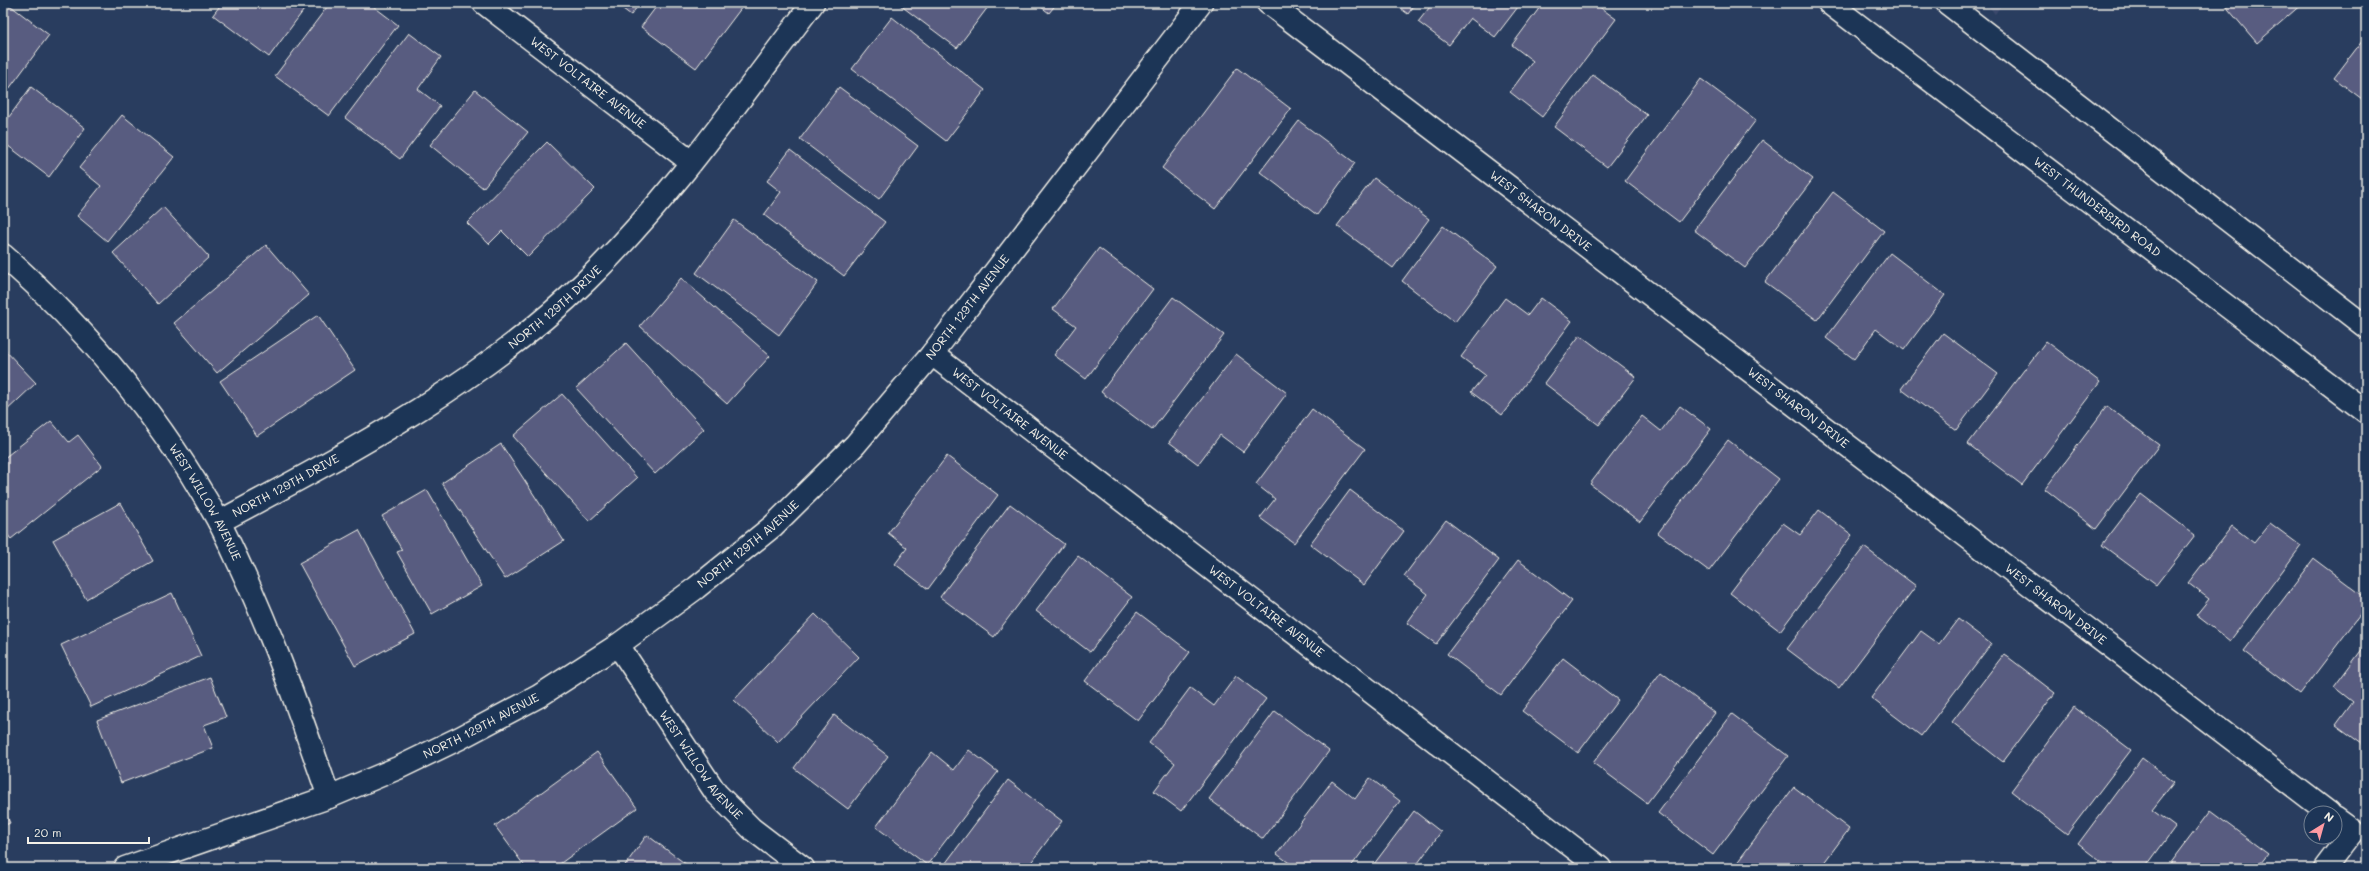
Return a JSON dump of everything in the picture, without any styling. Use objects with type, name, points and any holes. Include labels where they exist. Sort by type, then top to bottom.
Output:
[{"type":"street","name":"WEST VOLTAIRE AVENUE","points":[[484,3],[691,162]]},
{"type":"street","name":"NORTH 129TH DRIVE","points":[[219,522],[322,467],[413,413],[480,369],[530,330],[586,281],[633,234],[691,162],[813,3]]},
{"type":"street","name":"NORTH 129TH AVENUE","points":[[125,868],[329,797],[398,768],[460,738],[539,696],[618,645],[696,588],[773,526],[854,445],[932,354],[1201,3]]},
{"type":"street","name":"WEST SHARON DRIVE","points":[[1268,3],[2319,805]]},
{"type":"street","name":"WEST THUNDERBIRD ROAD","points":[[1829,3],[2366,412]]},
{"type":"street","points":[[1947,3],[2366,327]]},
{"type":"street","name":"WEST WILLOW AVENUE","points":[[3,254],[70,318],[117,373],[160,428],[219,522],[279,654],[329,797]]},
{"type":"street","name":"WEST VOLTAIRE AVENUE","points":[[932,354],[1600,868]]},
{"type":"street","name":"WEST WILLOW AVENUE","points":[[618,645],[716,793],[752,829],[802,868]]},
{"type":"street","points":[[2343,824],[2353,831],[2343,844]]},
{"type":"street","points":[[2325,868],[2342,845]]},
{"type":"shaded area","points":[[1986,3],[2003,3],[1995,14]]},
{"type":"building","points":[[3,3],[7,3],[49,35],[3,97]]},
{"type":"building","points":[[222,3],[309,3],[269,57],[213,15]]},
{"type":"building","points":[[330,3],[369,3],[398,25],[329,116],[275,76]]},
{"type":"building","points":[[615,3],[640,3],[631,15]]},
{"type":"building","points":[[659,3],[745,3],[696,68],[641,27]]},
{"type":"building","points":[[901,3],[991,3],[957,48],[900,5]]},
{"type":"building","points":[[1036,3],[1057,3],[1049,13]]},
{"type":"building","points":[[1393,3],[1416,3],[1408,14]]},
{"type":"building","points":[[1433,3],[1521,3],[1495,37],[1470,18],[1449,45],[1418,22]]},
{"type":"building","points":[[1543,3],[1594,3],[1616,19],[1542,117],[1510,92],[1533,61],[1512,45]]},
{"type":"building","points":[[2223,3],[2303,3],[2257,43]]},
{"type":"building","points":[[892,17],[985,90],[946,141],[852,69]]},
{"type":"building","points":[[409,33],[441,57],[418,89],[440,106],[400,159],[345,118]]},
{"type":"building","points":[[2366,36],[2366,102],[2334,78]]},
{"type":"building","points":[[1237,68],[1291,109],[1215,209],[1162,168]]},
{"type":"building","points":[[1593,75],[1647,115],[1607,167],[1554,127]]},
{"type":"building","points":[[1701,79],[1756,120],[1679,222],[1625,181]]},
{"type":"building","points":[[31,87],[85,128],[49,177],[3,142],[3,125]]},
{"type":"building","points":[[839,87],[918,146],[879,199],[800,139]]},
{"type":"building","points":[[475,90],[528,132],[483,188],[430,145]]},
{"type":"building","points":[[122,115],[174,157],[107,241],[77,216],[101,186],[79,168]]},
{"type":"building","points":[[1299,121],[1355,163],[1317,215],[1260,172]]},
{"type":"building","points":[[1762,140],[1813,179],[1745,268],[1694,230]]},
{"type":"building","points":[[547,142],[595,189],[528,257],[502,231],[489,244],[467,223]]},
{"type":"building","points":[[790,150],[885,222],[844,276],[764,215],[781,192],[767,181]]},
{"type":"building","points":[[1374,178],[1429,219],[1393,268],[1337,226]]},
{"type":"building","points":[[1833,192],[1884,231],[1817,320],[1765,282]]},
{"type":"building","points":[[163,207],[209,257],[158,304],[113,253]]},
{"type":"building","points":[[734,220],[818,282],[779,335],[696,273]]},
{"type":"building","points":[[1443,226],[1497,266],[1455,322],[1402,281]]},
{"type":"building","points":[[266,245],[309,295],[217,373],[174,323]]},
{"type":"building","points":[[1099,248],[1153,289],[1086,379],[1054,355],[1076,326],[1053,309]]},
{"type":"building","points":[[1890,253],[1945,295],[1904,350],[1876,329],[1854,359],[1826,338]]},
{"type":"building","points":[[681,278],[770,356],[727,404],[640,326]]},
{"type":"building","points":[[1173,297],[1224,335],[1152,430],[1101,392]]},
{"type":"building","points":[[1505,298],[1528,315],[1541,298],[1572,321],[1502,415],[1471,392],[1485,375],[1461,357]]},
{"type":"building","points":[[318,315],[355,370],[257,436],[220,381]]},
{"type":"building","points":[[1943,333],[1998,374],[1956,430],[1901,389]]},
{"type":"building","points":[[1580,335],[1636,377],[1599,425],[1544,383]]},
{"type":"building","points":[[2046,341],[2100,382],[2022,485],[1968,444]]},
{"type":"building","points":[[626,343],[704,429],[655,474],[576,388]]},
{"type":"building","points":[[3,348],[36,383],[3,414]]},
{"type":"building","points":[[1236,354],[1287,393],[1243,452],[1220,435],[1198,464],[1169,442]]},
{"type":"building","points":[[562,394],[637,478],[589,521],[513,436]]},
{"type":"building","points":[[1680,406],[1711,429],[1640,522],[1590,484],[1642,416],[1661,431]]},
{"type":"building","points":[[2107,406],[2159,445],[2096,529],[2045,489]]},
{"type":"building","points":[[1312,409],[1365,449],[1294,543],[1260,518],[1275,499],[1256,484]]},
{"type":"building","points":[[51,421],[69,442],[78,435],[102,466],[11,539],[3,529],[3,459]]},
{"type":"building","points":[[1728,440],[1779,479],[1709,571],[1658,533]]},
{"type":"building","points":[[501,444],[564,541],[505,579],[442,483]]},
{"type":"building","points":[[947,456],[998,495],[928,589],[895,564],[907,548],[888,533]]},
{"type":"building","points":[[427,490],[482,586],[432,614],[397,552],[402,550],[382,516]]},
{"type":"building","points":[[1350,490],[1404,531],[1364,585],[1310,544]]},
{"type":"building","points":[[2141,494],[2195,535],[2156,585],[2102,545]]},
{"type":"building","points":[[120,503],[153,561],[86,599],[53,540]]},
{"type":"building","points":[[1010,504],[1064,544],[994,637],[940,597]]},
{"type":"building","points":[[1819,510],[1852,535],[1780,631],[1730,593],[1783,523],[1800,535]]},
{"type":"building","points":[[1446,520],[1499,560],[1436,644],[1407,623],[1428,594],[1404,576]]},
{"type":"building","points":[[2270,523],[2301,546],[2230,641],[2196,615],[2209,599],[2188,583],[2232,526],[2254,543]]},
{"type":"building","points":[[359,530],[415,634],[355,666],[299,563]]},
{"type":"building","points":[[1864,547],[1916,586],[1839,688],[1787,649]]},
{"type":"building","points":[[1078,556],[1132,597],[1090,652],[1036,611]]},
{"type":"building","points":[[2314,559],[2366,598],[2366,607],[2300,694],[2244,651]]},
{"type":"building","points":[[1518,560],[1572,601],[1501,695],[1447,654]]},
{"type":"building","points":[[172,593],[201,656],[91,707],[61,645]]},
{"type":"building","points":[[1137,612],[1190,652],[1138,721],[1085,681]]},
{"type":"building","points":[[815,614],[859,657],[778,742],[734,700]]},
{"type":"building","points":[[1958,619],[1991,644],[1921,736],[1871,698],[1921,631],[1939,644]]},
{"type":"building","points":[[2366,644],[2366,747],[2336,725],[2353,702],[2334,687]]},
{"type":"building","points":[[2004,654],[2055,693],[2003,762],[1952,722]]},
{"type":"building","points":[[1563,658],[1618,700],[1578,753],[1522,711]]},
{"type":"building","points":[[1661,672],[1715,713],[1647,803],[1593,763]]},
{"type":"building","points":[[1236,676],[1266,699],[1181,811],[1154,791],[1175,763],[1149,743],[1190,688],[1214,706]]},
{"type":"building","points":[[210,677],[226,717],[204,725],[213,748],[121,783],[97,720]]},
{"type":"building","points":[[2074,707],[2131,750],[2067,834],[2011,791]]},
{"type":"building","points":[[1275,711],[1329,751],[1263,839],[1209,799]]},
{"type":"building","points":[[1732,714],[1788,756],[1713,855],[1658,813]]},
{"type":"building","points":[[834,715],[888,756],[848,809],[794,768]]},
{"type":"building","points":[[969,750],[998,772],[927,865],[876,827],[932,752],[954,770]]},
{"type":"building","points":[[597,752],[637,808],[554,868],[526,868],[495,826]]},
{"type":"building","points":[[2142,758],[2174,782],[2152,810],[2175,827],[2145,868],[2109,868],[2078,844]]},
{"type":"building","points":[[1370,778],[1400,801],[1350,868],[1296,868],[1277,854],[1332,781],[1355,799]]},
{"type":"building","points":[[1008,780],[1062,821],[1027,868],[942,868]]},
{"type":"building","points":[[1794,787],[1849,829],[1820,868],[1733,868]]},
{"type":"building","points":[[3,809],[10,823],[3,826]]},
{"type":"building","points":[[1414,811],[1441,832],[1418,863],[1425,868],[1371,868]]},
{"type":"building","points":[[2210,811],[2268,854],[2257,868],[2167,868]]},
{"type":"building","points":[[647,835],[691,868],[623,868]]}]
